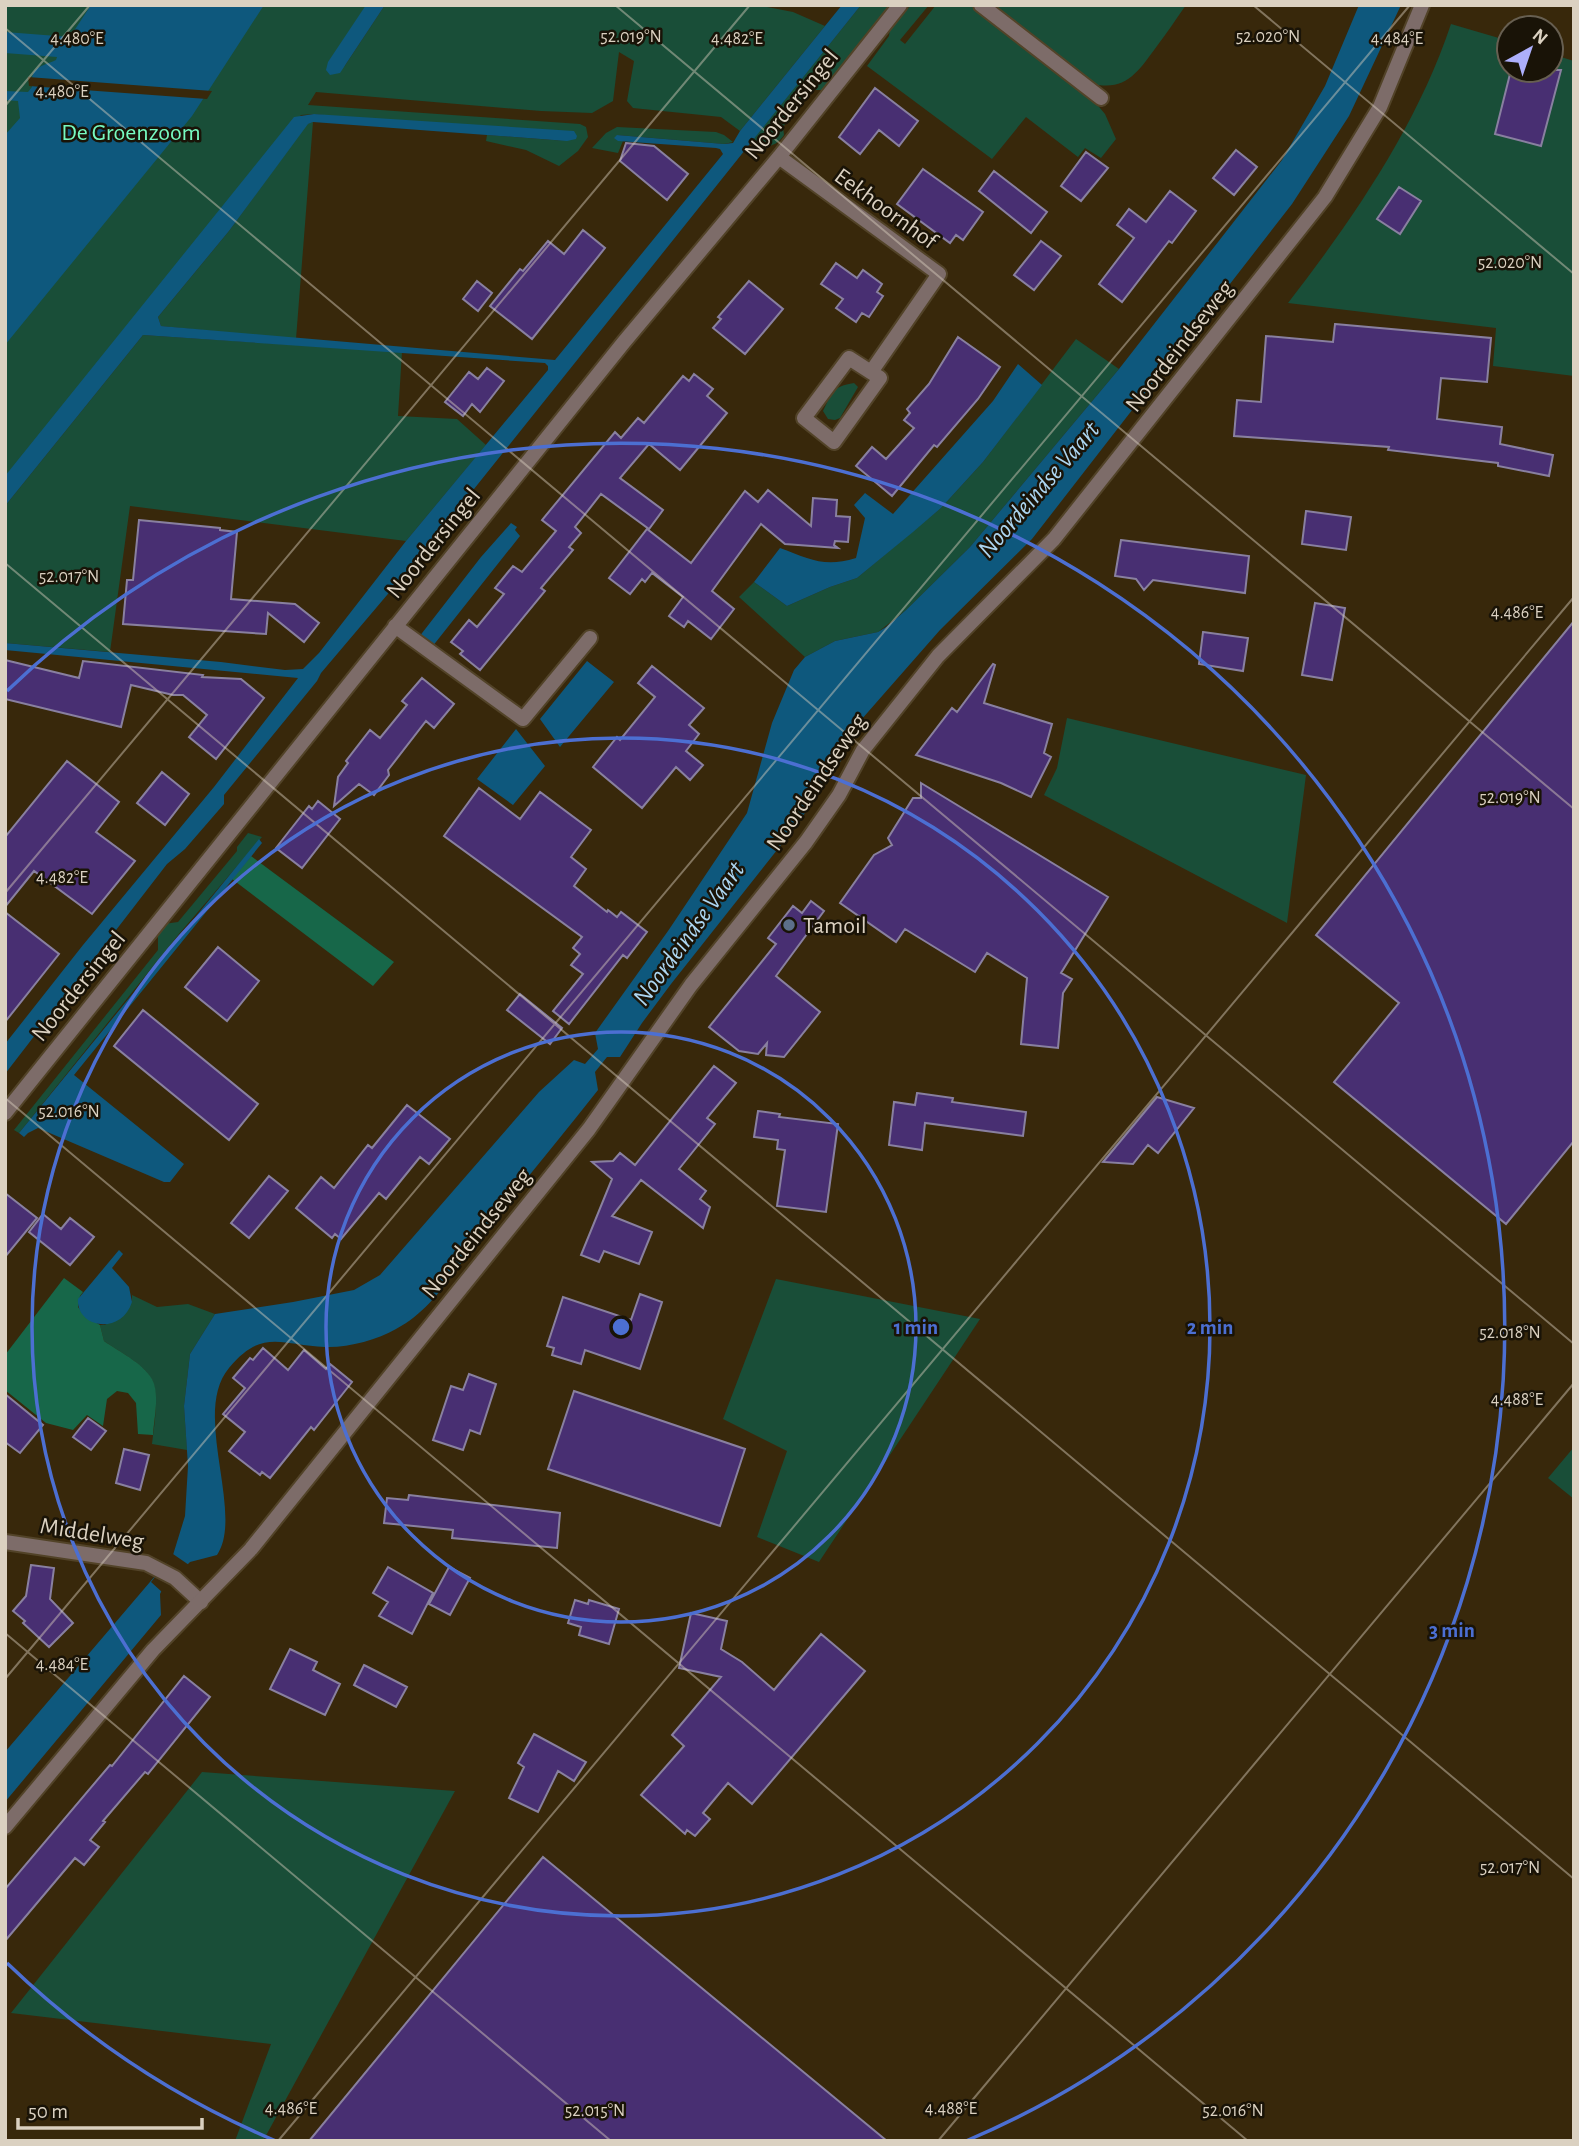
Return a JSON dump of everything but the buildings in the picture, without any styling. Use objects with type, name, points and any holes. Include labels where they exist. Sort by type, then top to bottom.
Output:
[{"type":"street","name":"Noordersingel","points":[[5,1113],[624,342],[779,157],[900,5]]},
{"type":"street","points":[[981,5],[1101,98]]},
{"type":"street","name":"Noordeindseweg","points":[[5,1827],[153,1650],[251,1549],[589,1129],[684,994],[806,842],[839,795],[863,750],[889,717],[960,631],[1054,539],[1325,197],[1380,107],[1422,5]]},
{"type":"street","name":"Eekhoornhof","points":[[779,157],[939,274],[872,372]]},
{"type":"street","name":"Eekhoornhof","points":[[849,358],[872,372],[880,378],[834,442],[804,418],[849,358]]},
{"type":"street","points":[[396,626],[523,719],[590,638]]},
{"type":"street","name":"Middelweg","points":[[5,1542],[146,1563],[175,1578],[201,1602]]},
{"type":"green space","name":"De Groenzoom","points":[[5,5],[372,5],[344,67],[385,5],[757,5],[793,12],[825,26],[740,131],[721,117],[633,108],[627,101],[634,61],[619,52],[613,101],[592,113],[316,92],[308,105],[580,124],[586,127],[588,137],[578,151],[559,166],[526,150],[486,141],[487,135],[567,141],[314,114],[301,115],[5,487]]},
{"type":"green space","points":[[861,5],[888,5],[880,22],[873,25],[823,90],[812,90],[783,127],[784,135],[777,143],[769,146],[752,141]]},
{"type":"green space","points":[[911,5],[929,5],[900,40],[905,44],[936,5],[972,5],[1089,95],[1105,114],[1116,139],[1101,158],[1085,148],[1078,157],[1026,117],[992,159],[867,66],[889,36],[890,29]]},
{"type":"green space","points":[[989,5],[1186,5],[1137,72],[1122,83],[1102,85],[1090,83]]},
{"type":"green space","points":[[1451,24],[1495,37],[1495,84],[1565,84],[1565,58],[1574,61],[1574,376],[1493,366],[1496,328],[1288,303],[1381,170],[1402,135],[1437,62]]},
{"type":"green space","points":[[313,122],[296,339],[161,326],[158,317],[229,231],[307,124]]},
{"type":"green space","points":[[617,127],[716,132],[733,142],[724,144],[617,135],[618,141],[623,141],[618,153],[592,148],[606,133]]},
{"type":"green space","points":[[143,335],[402,352],[398,416],[457,419],[486,445],[406,541],[130,506],[110,652],[5,643],[5,506]]},
{"type":"green space","points":[[1076,339],[1119,369],[970,547],[906,610],[878,632],[835,641],[805,657],[739,597],[754,582],[787,606],[857,578],[941,508],[983,462]]},
{"type":"green space","points":[[854,383],[858,387],[840,418],[828,419],[823,411],[831,394],[841,386]]},
{"type":"green space","points":[[1067,718],[1306,775],[1287,923],[1044,795],[1057,768]]},
{"type":"green space","points":[[248,833],[262,837],[179,934],[19,1133],[14,1130],[158,950],[158,932],[164,924],[178,922],[237,851]]},
{"type":"green space","points":[[251,856],[394,962],[373,986],[232,879]]},
{"type":"green space","points":[[64,1278],[83,1292],[78,1307],[85,1316],[100,1325],[104,1341],[137,1363],[152,1379],[156,1399],[153,1435],[138,1434],[136,1403],[128,1393],[117,1391],[107,1399],[103,1426],[87,1415],[73,1430],[46,1423],[5,1390],[5,1355]]},
{"type":"green space","points":[[776,1279],[980,1319],[819,1562],[757,1537],[787,1451],[723,1419]]},
{"type":"green space","points":[[132,1295],[157,1307],[188,1304],[215,1314],[190,1354],[184,1406],[187,1450],[152,1444],[156,1401],[154,1384],[136,1362],[104,1341],[100,1325],[105,1325],[132,1302]]},
{"type":"green space","points":[[1574,1447],[1574,1499],[1548,1478]]},
{"type":"green space","points":[[202,1772],[455,1791],[263,2141],[235,2141],[271,2044],[11,2013]]},
{"type":"water","points":[[91,5],[264,5],[192,116],[5,345],[5,135],[20,118],[18,101],[5,100],[5,91],[28,92],[32,87],[34,72],[57,57],[5,53],[5,32],[70,37]]},
{"type":"water","points":[[366,5],[385,5],[340,73],[330,75],[326,70],[328,62]]},
{"type":"water","points":[[842,5],[861,5],[426,549],[321,673],[224,795],[224,804],[185,849],[167,864],[5,1074],[5,1044],[214,787],[298,678],[5,650],[5,643],[285,670],[303,669],[319,653],[406,541],[548,370],[548,366],[545,363],[143,335],[5,506],[5,476],[294,117],[314,114],[574,131],[577,136],[576,139],[567,141],[313,122],[308,124],[229,231],[158,317],[161,326],[555,360],[723,154],[716,148],[618,141],[614,138],[617,135],[733,143]]},
{"type":"water","name":"Noordeindse Vaart","points":[[1359,5],[1401,5],[1349,116],[1292,204],[1032,539],[940,630],[861,720],[842,759],[796,826],[671,984],[620,1057],[607,1057],[595,1072],[598,1090],[440,1291],[409,1321],[380,1337],[334,1347],[284,1342],[262,1343],[241,1356],[229,1368],[219,1387],[215,1410],[225,1514],[224,1537],[217,1555],[190,1562],[162,1590],[161,1615],[5,1802],[5,1752],[173,1555],[185,1516],[188,1466],[184,1406],[190,1354],[215,1314],[354,1290],[380,1275],[539,1092],[574,1060],[585,1064],[598,1049],[595,1033],[747,813],[772,723],[794,670],[805,657],[835,641],[878,632],[886,627],[970,547],[1119,369],[1282,160],[1325,86]]},
{"type":"water","points":[[1018,364],[1042,385],[983,462],[941,508],[913,532],[857,578],[787,606],[754,582],[780,548],[826,562],[856,558],[865,518],[854,505],[865,493],[893,514],[993,401]]},
{"type":"water","points":[[511,523],[517,527],[515,530],[520,536],[432,647],[419,637]]},
{"type":"water","points":[[587,661],[614,682],[560,747],[540,719]]},
{"type":"water","points":[[516,729],[545,766],[513,805],[477,779]]},
{"type":"water","points":[[259,839],[262,843],[74,1075],[184,1164],[170,1182],[164,1182],[38,1128],[24,1137],[19,1133]]},
{"type":"water","points":[[119,1250],[123,1254],[112,1268],[129,1287],[132,1302],[119,1320],[110,1324],[91,1322],[79,1309],[78,1299]]},
{"type":"pier","points":[[28,77],[212,91],[207,99],[29,86]]},
{"type":"pier","points":[[173,1554],[189,1565],[162,1592],[151,1582]]},
{"type":"place","name":"Tamoil","points":[[789,925]]}]
